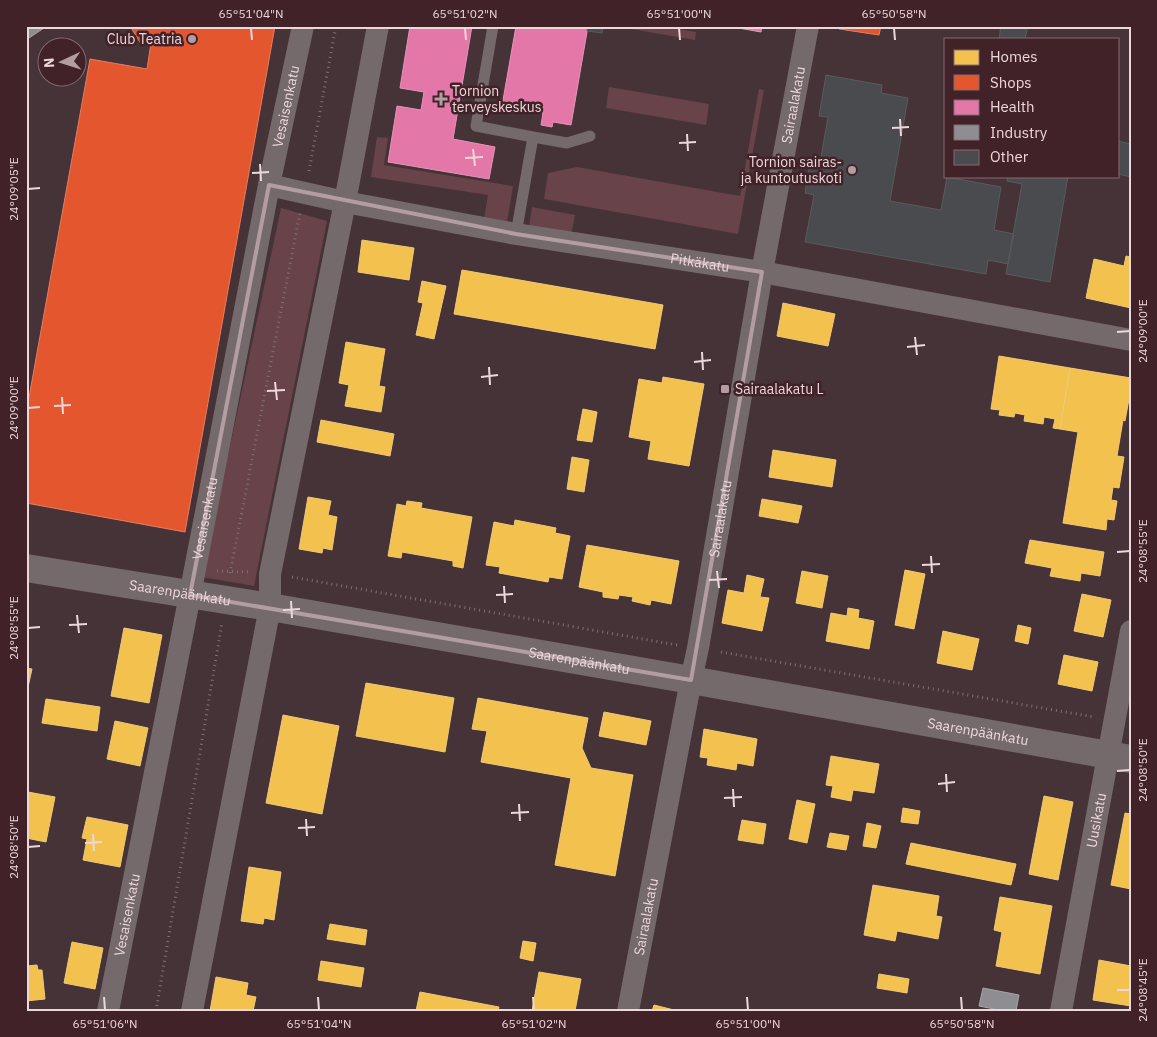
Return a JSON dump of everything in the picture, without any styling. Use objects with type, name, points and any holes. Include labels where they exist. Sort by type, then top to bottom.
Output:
[{"type":"street","name":"Vesaisenkatu","points":[[108,1011],[193,583],[269,185],[303,26]]},
{"type":"street","points":[[192,1011],[270,608],[270,574],[345,202],[378,26]]},
{"type":"street","name":"Sairaalakatu","points":[[628,1011],[698,648],[762,272],[808,26]]},
{"type":"street","name":"Pitkäkatu","points":[[269,185],[304,194],[516,234],[762,272],[1131,340]]},
{"type":"street","name":"Saarenpäänkatu","points":[[26,568],[193,583],[226,601],[691,680],[1119,757]]},
{"type":"street","name":"Uusikatu","points":[[1060,1011],[1119,757],[1114,720],[1131,631]]},
{"type":"lane","points":[[493,26],[476,126],[567,143],[590,136]]},
{"type":"lane","points":[[516,234],[533,137]]},
{"type":"path","points":[[156,1011],[231,571],[336,26]]},
{"type":"path","points":[[193,583],[231,571],[290,576],[1114,720]]},
{"type":"highlighted area","points":[[269,185],[516,234],[762,272],[691,680],[190,595]]},
{"type":"shaded area","points":[[631,26],[661,26],[696,32],[695,40],[631,29]]},
{"type":"shaded area","points":[[609,87],[709,104],[706,125],[606,108]]},
{"type":"shaded area","points":[[759,89],[764,90],[738,234],[544,199],[548,173],[577,167],[740,196]]},
{"type":"shaded area","points":[[377,137],[388,138],[384,165],[513,186],[507,223],[484,219],[488,195],[371,177]]},
{"type":"shaded area","points":[[532,207],[575,215],[571,235],[529,227]]},
{"type":"shaded area","points":[[281,208],[327,221],[254,586],[202,577]]},
{"type":"building: Homes","points":[[362,240],[414,248],[409,280],[358,272]]},
{"type":"building: Homes","points":[[1126,256],[1131,257],[1131,308],[1086,298],[1094,259],[1124,266]]},
{"type":"building: Homes","points":[[462,270],[663,305],[655,349],[454,314]]},
{"type":"building: Homes","points":[[422,281],[446,286],[434,339],[416,335],[423,303],[418,302]]},
{"type":"building: Homes","points":[[783,303],[835,314],[828,346],[777,336]]},
{"type":"building: Homes","points":[[346,342],[385,349],[379,386],[385,387],[381,412],[345,406],[349,385],[339,383]]},
{"type":"building: Homes","points":[[999,356],[1070,368],[1060,429],[1053,428],[1055,419],[1044,417],[1043,424],[1024,421],[1025,415],[1015,413],[1014,417],[999,415],[1000,410],[991,409]]},
{"type":"building: Homes","points":[[1070,368],[1131,378],[1131,388],[1117,456],[1124,457],[1119,488],[1113,487],[1111,500],[1117,501],[1114,520],[1107,519],[1106,530],[1063,523],[1078,432],[1060,429]]},
{"type":"building: Homes","points":[[663,377],[704,384],[689,466],[648,459],[651,441],[629,437],[639,379],[662,383]]},
{"type":"building: Homes","points":[[583,409],[597,412],[592,442],[577,440]]},
{"type":"building: Homes","points":[[321,420],[394,434],[390,456],[317,442]]},
{"type":"building: Homes","points":[[773,450],[836,460],[832,487],[769,477]]},
{"type":"building: Homes","points":[[572,457],[589,460],[584,492],[567,489]]},
{"type":"building: Homes","points":[[308,497],[331,501],[328,515],[337,517],[332,550],[323,548],[322,553],[299,549]]},
{"type":"building: Homes","points":[[762,499],[802,506],[798,523],[759,516]]},
{"type":"building: Homes","points":[[407,501],[422,503],[421,508],[472,517],[463,568],[453,566],[453,561],[402,552],[401,558],[388,556],[397,504],[406,506]]},
{"type":"building: Homes","points":[[515,520],[556,528],[555,533],[570,536],[562,579],[549,577],[548,582],[499,573],[500,567],[486,565],[494,522],[514,526]]},
{"type":"building: Homes","points":[[1030,540],[1104,552],[1100,576],[1081,573],[1080,581],[1050,576],[1052,568],[1025,563]]},
{"type":"building: Homes","points":[[587,545],[679,561],[671,604],[651,600],[650,605],[632,601],[633,597],[619,595],[618,599],[603,597],[603,592],[579,587]]},
{"type":"building: Homes","points":[[905,570],[925,574],[914,629],[895,625]]},
{"type":"building: Homes","points":[[802,571],[828,576],[822,608],[796,603]]},
{"type":"building: Homes","points":[[747,575],[764,579],[760,597],[769,598],[762,631],[722,623],[728,590],[744,593]]},
{"type":"building: Homes","points":[[1082,594],[1111,600],[1103,637],[1074,631]]},
{"type":"building: Homes","points":[[848,608],[859,610],[858,618],[874,621],[869,649],[826,641],[831,613],[847,616]]},
{"type":"building: Homes","points":[[1018,625],[1031,628],[1028,644],[1015,641]]},
{"type":"building: Homes","points":[[124,628],[162,635],[149,703],[111,696]]},
{"type":"building: Homes","points":[[943,631],[979,639],[972,670],[937,663]]},
{"type":"building: Homes","points":[[1064,655],[1098,662],[1092,691],[1058,684]]},
{"type":"building: Homes","points":[[26,668],[32,669],[28,687],[26,687]]},
{"type":"building: Homes","points":[[366,683],[454,698],[445,752],[356,736]]},
{"type":"building: Homes","points":[[478,698],[588,718],[582,748],[591,768],[633,775],[615,876],[555,865],[571,778],[481,762],[487,731],[472,729]]},
{"type":"building: Homes","points":[[46,699],[100,707],[97,731],[42,723]]},
{"type":"building: Homes","points":[[604,712],[651,721],[646,745],[599,736]]},
{"type":"building: Homes","points":[[283,715],[339,726],[322,814],[266,803]]},
{"type":"building: Homes","points":[[115,721],[148,728],[140,766],[107,759]]},
{"type":"building: Homes","points":[[704,729],[757,739],[753,766],[737,763],[736,770],[707,765],[708,758],[700,757]]},
{"type":"building: Homes","points":[[831,756],[879,764],[874,793],[853,790],[851,801],[831,797],[833,786],[826,785]]},
{"type":"building: Homes","points":[[28,792],[55,797],[46,842],[26,838],[26,802]]},
{"type":"building: Homes","points":[[1044,796],[1073,802],[1058,880],[1029,874]]},
{"type":"building: Homes","points":[[797,800],[815,804],[807,843],[789,839]]},
{"type":"building: Homes","points":[[903,808],[920,811],[918,824],[901,822]]},
{"type":"building: Homes","points":[[1125,813],[1131,814],[1131,889],[1111,885]]},
{"type":"building: Homes","points":[[87,817],[128,825],[120,867],[83,860],[87,839],[82,838]]},
{"type":"building: Homes","points":[[742,820],[766,824],[763,844],[738,840]]},
{"type":"building: Homes","points":[[867,823],[881,826],[876,848],[863,846]]},
{"type":"building: Homes","points":[[830,833],[849,836],[846,850],[827,847]]},
{"type":"building: Homes","points":[[911,843],[1016,864],[1011,885],[906,864]]},
{"type":"building: Homes","points":[[249,867],[281,872],[274,920],[264,918],[263,924],[241,921]]},
{"type":"building: Homes","points":[[873,885],[939,896],[936,916],[942,917],[938,939],[897,931],[895,941],[864,935]]},
{"type":"building: Homes","points":[[1000,897],[1052,906],[1040,974],[996,966],[1002,932],[994,930]]},
{"type":"building: Homes","points":[[330,924],[367,930],[365,945],[327,939]]},
{"type":"building: Homes","points":[[523,941],[536,943],[533,961],[520,958]]},
{"type":"building: Homes","points":[[72,942],[103,948],[95,989],[64,983]]},
{"type":"building: Homes","points":[[1099,960],[1131,966],[1131,1006],[1093,1000]]},
{"type":"building: Homes","points":[[321,961],[364,968],[361,987],[318,980]]},
{"type":"building: Homes","points":[[37,965],[38,970],[42,970],[45,999],[26,1001],[26,966]]},
{"type":"building: Homes","points":[[539,972],[581,979],[575,1011],[532,1011]]},
{"type":"building: Homes","points":[[879,974],[909,979],[907,993],[877,988]]},
{"type":"building: Homes","points":[[216,977],[248,983],[246,995],[256,997],[253,1011],[210,1011]]},
{"type":"building: Homes","points":[[420,992],[499,1007],[498,1011],[416,1011]]},
{"type":"building: Homes","points":[[654,1005],[678,1011],[652,1011]]},
{"type":"building: Shops","points":[[130,26],[275,26],[185,532],[26,503],[26,414],[85,88],[88,88],[90,59],[147,69],[151,43],[141,44]]},
{"type":"building: Shops","points":[[840,26],[881,26],[879,35],[839,29]]},
{"type":"building: Health","name":"Tornion terveyskeskus","points":[[410,26],[472,26],[453,139],[495,147],[489,179],[388,162],[397,106],[421,110],[424,92],[400,88]]},
{"type":"building: Health","name":"Tornion terveyskeskus","points":[[516,26],[588,26],[571,125],[553,122],[552,127],[541,125],[543,113],[502,106]]},
{"type":"building: Health","points":[[727,26],[762,26],[761,32]]},
{"type":"building: Industry","points":[[26,26],[47,26],[26,40]]},
{"type":"building: Industry","points":[[983,988],[1019,995],[1016,1011],[1004,1011],[979,1006]]},
{"type":"building: Other","points":[[588,26],[603,26],[602,33],[587,31]]},
{"type":"building: Other","points":[[1001,26],[1028,26],[1025,38],[999,38]]},
{"type":"building: Other","name":"Tornion sairas- ja kuntoutuskoti","points":[[826,75],[882,85],[881,93],[908,98],[890,201],[941,210],[947,178],[1001,187],[994,230],[1014,234],[1008,264],[988,260],[986,274],[805,242],[814,195],[805,193],[810,161],[820,163],[828,117],[819,116]]},
{"type":"building: Other","points":[[1120,141],[1131,144],[1131,177],[1120,174]]},
{"type":"building: Other","points":[[1008,178],[1068,178],[1050,282],[1006,274],[1022,184],[1007,181]]},
{"type":"place","name":"Club Teatria","points":[[192,39]]},
{"type":"place","name":"Tornion terveyskeskus","points":[[441,99]]},
{"type":"place","name":"Tornion sairas- ja kuntoutuskoti","points":[[852,170]]},
{"type":"place","name":"Sairaalakatu L","points":[[725,389]]}]
